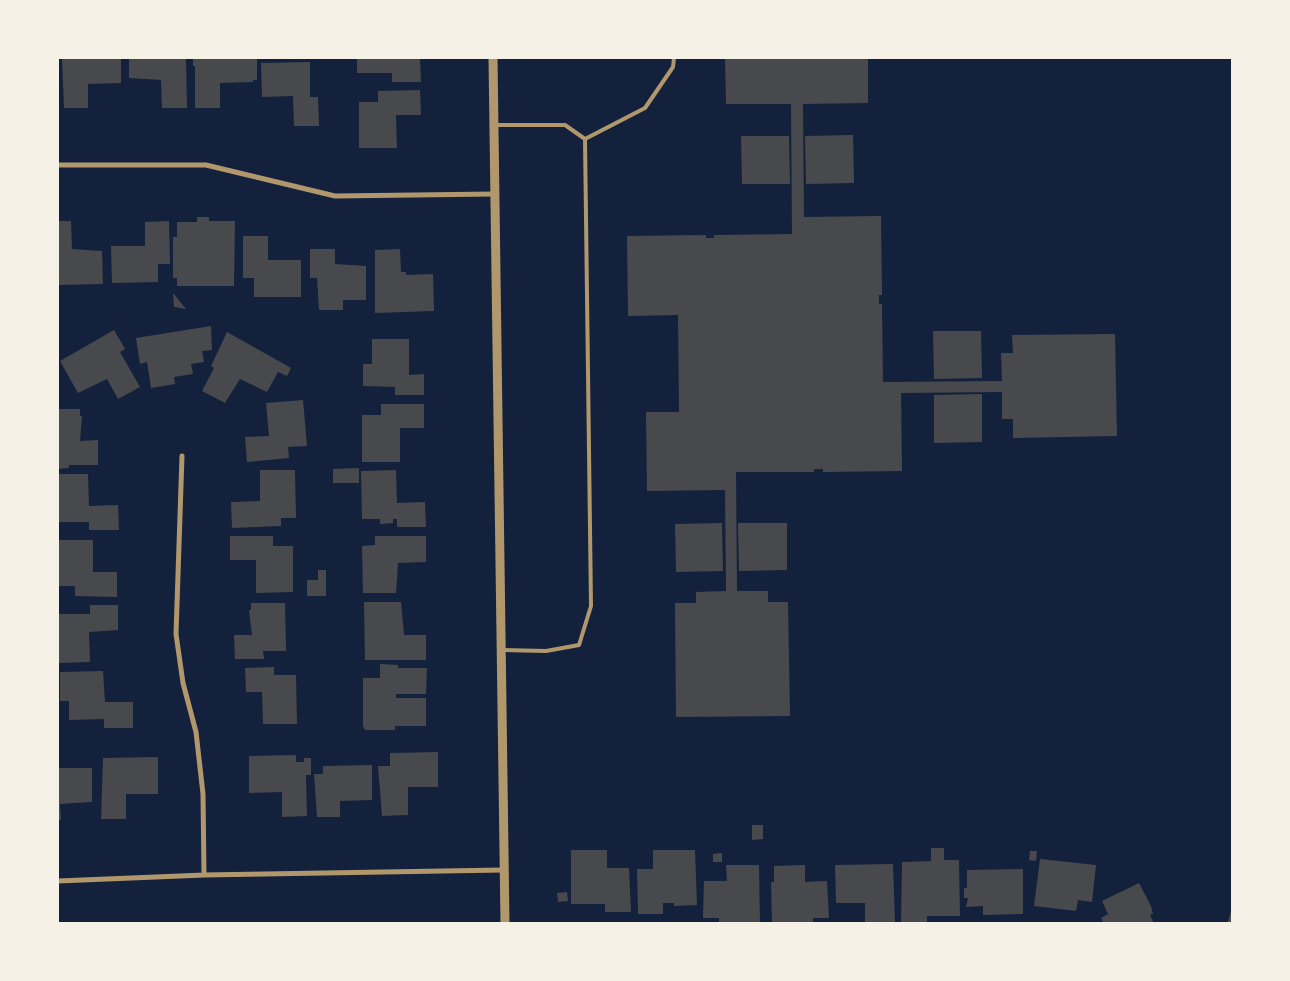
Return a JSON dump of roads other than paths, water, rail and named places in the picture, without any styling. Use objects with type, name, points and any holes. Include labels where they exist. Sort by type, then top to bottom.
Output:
[{"type":"street","points":[[493,58],[504,924]]},
{"type":"street","points":[[58,165],[206,165],[334,196],[494,194]]},
{"type":"street","points":[[182,456],[176,634],[183,683],[196,732],[203,794],[204,875]]},
{"type":"street","points":[[58,882],[204,875],[503,870]]},
{"type":"lane","points":[[585,139],[645,108],[674,67],[674,58]]},
{"type":"lane","points":[[494,125],[565,125],[585,139]]},
{"type":"lane","points":[[500,650],[546,651],[580,645],[591,606],[585,139]]}]
